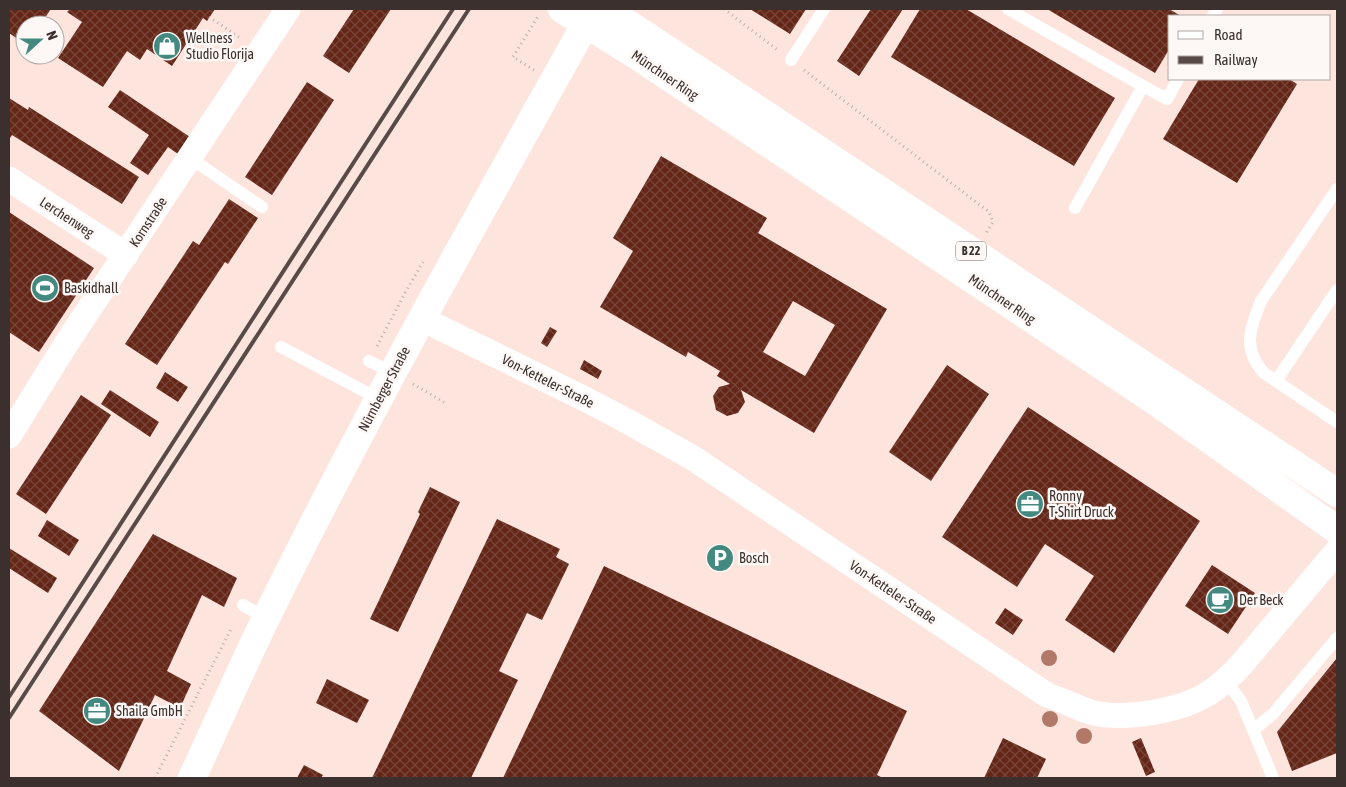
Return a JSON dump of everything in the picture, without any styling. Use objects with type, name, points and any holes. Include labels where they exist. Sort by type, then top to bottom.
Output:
[{"type":"main road","name":"Münchner Ring","points":[[562,9],[636,55],[1156,401],[1337,530]]},
{"type":"main road","name":"Nürnberger Straße","points":[[192,778],[255,612],[325,501],[379,399],[381,367],[422,319],[458,250],[594,9]]},
{"type":"main road","name":"Münchner Ring","points":[[606,9],[1337,492]]},
{"type":"street","name":"Kornstraße","points":[[9,436],[66,344],[288,9]]},
{"type":"street","name":"Lerchenweg","points":[[9,179],[126,255]]},
{"type":"street","name":"Von-Ketteler-Straße","points":[[422,319],[626,420],[693,458],[1048,695],[1092,712],[1134,716],[1175,708],[1208,694],[1226,681],[1337,551]]},
{"type":"lane","points":[[791,60],[824,9]]},
{"type":"lane","points":[[1008,9],[1167,98],[1177,80]]},
{"type":"lane","points":[[1075,208],[1143,86]]},
{"type":"lane","points":[[190,158],[262,207]]},
{"type":"lane","points":[[1337,189],[1261,301],[1254,317],[1250,334],[1251,354],[1256,365],[1264,373],[1337,422]]},
{"type":"lane","points":[[1276,381],[1337,290]]},
{"type":"lane","points":[[281,347],[379,399]]},
{"type":"lane","points":[[1253,730],[1273,714],[1337,638]]},
{"type":"lane","points":[[1226,681],[1241,701],[1273,778]]},
{"type":"path","points":[[724,9],[989,212],[992,222],[974,253]]},
{"type":"path","points":[[209,17],[260,52]]},
{"type":"path","points":[[535,70],[513,57],[536,20]]},
{"type":"path","points":[[381,367],[447,404]]},
{"type":"building","points":[[9,9],[51,9],[47,15],[15,15],[15,37],[9,33]]},
{"type":"building","points":[[70,9],[215,9],[207,21],[203,18],[172,66],[147,49],[140,60],[127,51],[103,87],[65,63],[65,48],[82,22],[67,12]]},
{"type":"building","points":[[354,9],[391,9],[349,73],[323,56]]},
{"type":"building","points":[[750,9],[806,9],[790,34]]},
{"type":"building","points":[[871,9],[903,9],[859,76],[837,61]]},
{"type":"building","points":[[920,9],[966,9],[1115,98],[1074,166],[891,57]]},
{"type":"building","points":[[1047,9],[1169,9],[1179,15],[1168,15],[1168,51],[1155,73]]},
{"type":"building","points":[[1198,80],[1291,80],[1297,84],[1237,183],[1163,139]]},
{"type":"building","points":[[307,82],[334,100],[272,195],[245,177]]},
{"type":"building","points":[[120,90],[190,137],[178,154],[168,147],[148,175],[130,163],[149,135],[108,107]]},
{"type":"building","points":[[9,98],[28,110],[29,107],[139,177],[122,204],[12,135],[10,138]]},
{"type":"building","points":[[661,156],[767,218],[758,233],[887,309],[814,433],[741,390],[745,402],[738,413],[727,416],[716,410],[713,396],[719,387],[730,384],[717,376],[720,371],[688,352],[686,357],[600,307],[633,251],[613,238]],"holes":[[[793,301],[835,325],[805,376],[763,352]]]},
{"type":"building","points":[[229,199],[258,218],[228,264],[225,262],[157,365],[125,344],[193,241],[199,245]]},
{"type":"building","name":"Baskidhall","points":[[9,212],[94,268],[39,352],[9,332]]},
{"type":"building","points":[[550,327],[557,331],[547,347],[541,343]]},
{"type":"building","points":[[584,360],[602,371],[598,379],[580,369]]},
{"type":"building","points":[[947,365],[989,394],[931,481],[889,452]]},
{"type":"building","points":[[165,372],[188,387],[178,402],[156,388]]},
{"type":"building","points":[[110,390],[159,422],[150,437],[101,404]]},
{"type":"building","points":[[81,395],[111,415],[46,514],[16,494]]},
{"type":"building","points":[[1028,407],[1200,521],[1114,653],[1065,620],[1094,576],[1045,544],[1017,587],[942,537]]},
{"type":"building","points":[[430,487],[460,502],[398,632],[370,619],[420,514],[418,512]]},
{"type":"building","points":[[497,519],[560,549],[556,557],[569,564],[542,620],[527,613],[499,671],[518,680],[471,778],[372,778]]},
{"type":"building","points":[[47,520],[79,540],[69,556],[38,536]]},
{"type":"building","points":[[153,534],[237,578],[224,607],[202,595],[167,671],[191,684],[180,708],[155,695],[119,771],[39,711]]},
{"type":"building","points":[[9,548],[57,578],[48,593],[9,568]]},
{"type":"building","name":"Der Beck","points":[[1212,565],[1255,593],[1228,634],[1185,606]]},
{"type":"building","points":[[604,566],[907,711],[877,775],[883,778],[503,778]]},
{"type":"building","points":[[1005,608],[1023,620],[1013,635],[995,623]]},
{"type":"building","points":[[1337,658],[1337,753],[1292,771],[1277,732]]},
{"type":"building","points":[[327,679],[369,700],[357,723],[316,703]]},
{"type":"building","points":[[1003,738],[1046,759],[1037,778],[984,778]]},
{"type":"building","points":[[1141,738],[1155,772],[1146,776],[1132,742]]},
{"type":"building","points":[[304,765],[323,775],[321,778],[297,778]]},
{"type":"railway","points":[[9,697],[453,9]]},
{"type":"railway","points":[[9,718],[469,9]]},
{"type":"place","name":"Wellness Studio Florija","points":[[167,46]]},
{"type":"place","name":"Baskidhall","points":[[45,288]]},
{"type":"place","name":"Ronny T-Shirt Druck","points":[[1030,504]]},
{"type":"place","name":"Bosch","points":[[720,558]]},
{"type":"place","name":"Der Beck","points":[[1220,600]]},
{"type":"place","name":"Shaila GmbH","points":[[97,711]]}]
